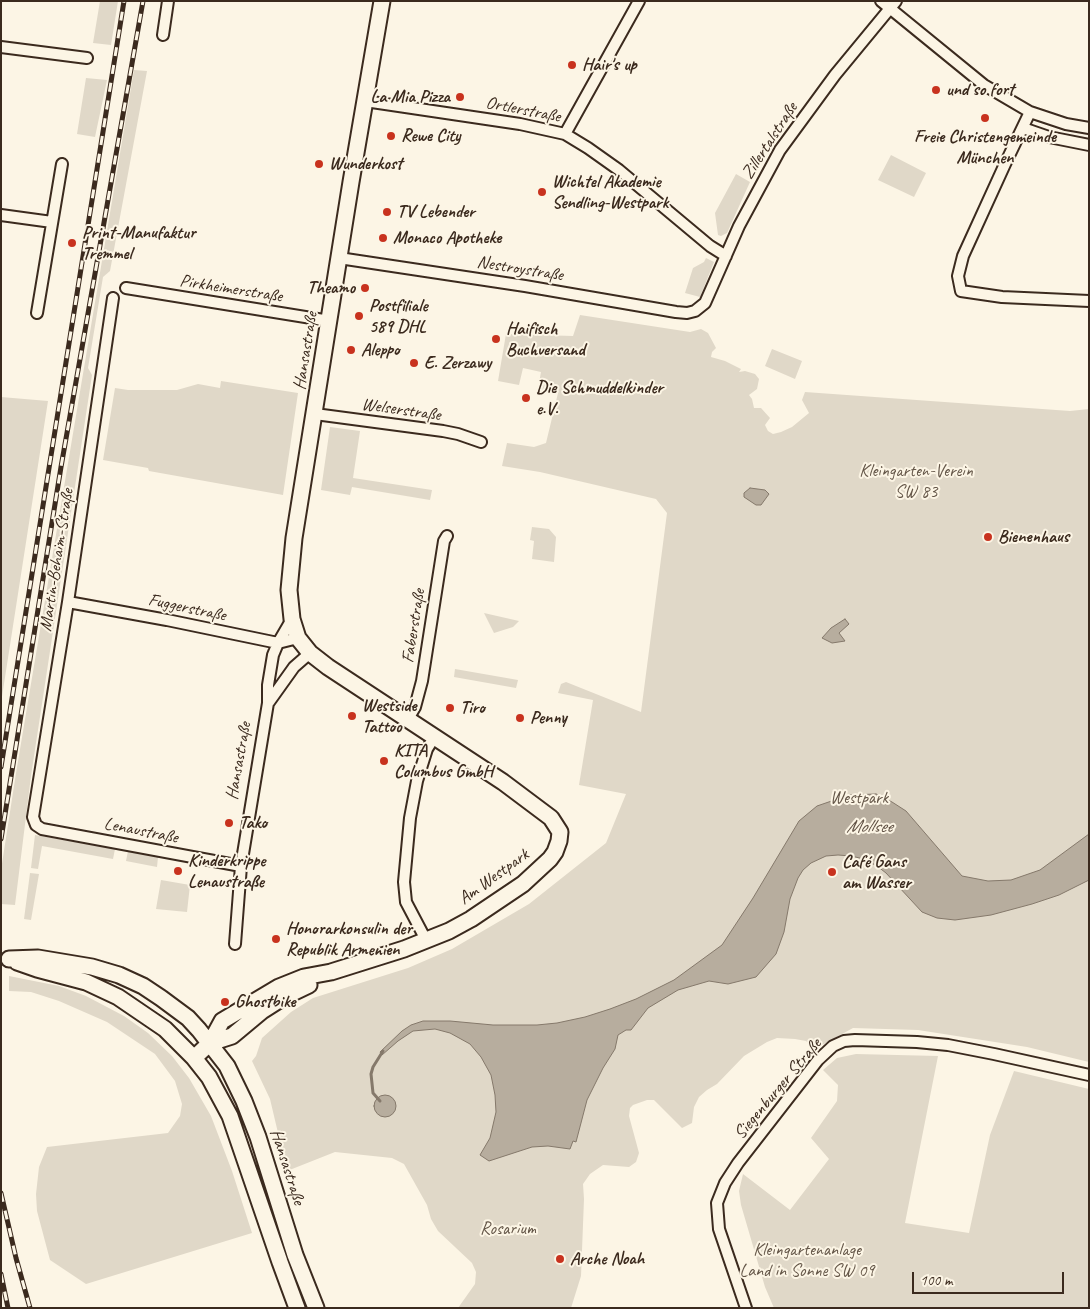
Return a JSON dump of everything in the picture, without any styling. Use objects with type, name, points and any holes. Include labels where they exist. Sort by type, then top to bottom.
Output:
[{"type":"street","points":[[163,35],[168,1]]},
{"type":"street","name":"Hansastraße","points":[[235,944],[241,866],[268,703],[273,655],[292,619],[289,590],[293,547],[382,1]]},
{"type":"street","points":[[565,134],[639,1]]},
{"type":"street","points":[[881,1],[893,5],[984,85],[1030,112],[1066,124],[1089,128]]},
{"type":"street","name":"Zillertalstraße","points":[[695,312],[705,303],[756,193],[780,150],[835,75],[893,5]]},
{"type":"street","points":[[1,47],[87,58]]},
{"type":"street","name":"Ortlerstraße","points":[[365,101],[520,124],[565,134],[619,170],[710,246],[726,256]]},
{"type":"street","points":[[1030,112],[1004,164],[963,256],[958,276],[961,291],[1002,297],[1089,301]]},
{"type":"street","points":[[1023,128],[1049,137],[1089,145]]},
{"type":"street","points":[[37,313],[62,164]]},
{"type":"street","points":[[1,215],[52,222]]},
{"type":"street","name":"Nestroystraße","points":[[339,258],[525,286],[676,312],[695,312]]},
{"type":"street","name":"Pirkheimerstraße","points":[[126,288],[330,321]]},
{"type":"street","name":"Martin-Behaim-Straße","points":[[36,826],[33,817],[68,602],[113,298]]},
{"type":"street","name":"Welserstraße","points":[[315,414],[458,434],[482,442]]},
{"type":"street","name":"Faberstraße","points":[[408,719],[415,706],[422,681],[444,541],[447,536]]},
{"type":"street","name":"Fuggerstraße","points":[[68,602],[278,643],[298,638]]},
{"type":"street","name":"Am Westpark","points":[[194,1058],[210,1044],[232,1036],[270,1006],[331,972],[384,956],[426,940],[471,919],[523,884],[555,852],[559,841],[560,832],[551,818],[503,782],[328,667],[310,653],[298,638],[292,619]]},
{"type":"street","name":"Hansastraße","points":[[268,703],[294,667],[310,653]]},
{"type":"street","points":[[426,940],[406,902],[404,882],[410,818],[417,781],[427,749],[434,736]]},
{"type":"street","name":"Lenaustraße","points":[[36,826],[42,829],[241,866]]},
{"type":"street","name":"Hansastraße","points":[[5,959],[38,958],[92,967],[118,975],[144,986],[188,1018],[227,1066],[251,1118],[295,1255],[316,1308]]},
{"type":"street","name":"Hansastraße","points":[[5,959],[86,982],[118,996],[165,1029],[194,1058],[209,1077],[230,1116],[297,1308]]},
{"type":"street","name":"Siegenburger Straße","points":[[746,1308],[718,1229],[717,1203],[738,1163],[818,1060],[833,1046],[844,1041],[868,1040],[948,1045],[1089,1075]]},
{"type":"green space","points":[[100,1],[118,1],[111,45],[93,43]]},
{"type":"green space","points":[[134,70],[147,71],[110,271],[103,277],[88,368],[92,375],[31,776],[15,905],[1,904],[1,870],[16,773]]},
{"type":"green space","points":[[86,78],[107,80],[95,137],[77,134]]},
{"type":"green space","points":[[891,155],[926,173],[914,197],[878,180]]},
{"type":"green space","points":[[736,174],[750,182],[727,233],[721,236],[718,235],[715,213]]},
{"type":"green space","points":[[706,258],[714,262],[700,297],[685,293],[693,268],[704,262]]},
{"type":"green space","name":"Westpark","points":[[580,315],[690,332],[701,329],[708,333],[716,348],[712,352],[711,357],[741,369],[739,372],[745,371],[755,374],[759,379],[757,389],[749,395],[754,408],[761,408],[770,418],[765,425],[768,431],[773,434],[792,427],[809,413],[802,400],[805,392],[1070,411],[1089,409],[1089,1062],[1027,1047],[918,1030],[853,1028],[815,1049],[806,1041],[777,1038],[744,1056],[717,1084],[699,1097],[694,1107],[692,1123],[682,1128],[654,1100],[647,1100],[630,1108],[629,1116],[639,1153],[636,1162],[629,1167],[603,1165],[590,1174],[583,1184],[581,1276],[571,1308],[458,1308],[475,1284],[476,1272],[472,1263],[438,1231],[431,1219],[427,1205],[404,1164],[392,1158],[335,1152],[287,1171],[270,1099],[252,1061],[256,1056],[262,1038],[291,1012],[313,998],[408,968],[452,949],[529,904],[606,843],[626,794],[579,785],[593,700],[558,693],[561,684],[566,682],[641,712],[667,513],[656,499],[540,472],[502,466],[507,443],[534,447],[546,443],[558,393],[538,389],[541,372],[523,368],[519,385],[498,381],[506,334],[573,336]]},
{"type":"green space","points":[[772,349],[802,361],[795,379],[765,366]]},
{"type":"green space","points":[[221,381],[298,393],[283,495],[149,471],[148,468],[103,460],[115,388],[128,390],[177,390],[198,384],[220,388]]},
{"type":"green space","points":[[1,397],[48,401],[1,703]]},
{"type":"green space","points":[[330,427],[360,431],[353,478],[432,490],[430,500],[352,487],[350,495],[321,490]]},
{"type":"green space","points":[[532,527],[549,529],[556,537],[554,562],[532,559],[534,541],[530,540]]},
{"type":"green space","points":[[484,613],[519,621],[513,627],[494,633]]},
{"type":"green space","points":[[455,669],[518,680],[516,688],[454,677]]},
{"type":"green space","points":[[35,835],[115,849],[113,859],[42,846],[38,869],[31,868]]},
{"type":"green space","points":[[128,851],[158,857],[157,867],[126,861]]},
{"type":"green space","points":[[30,873],[39,874],[31,920],[24,919]]},
{"type":"green space","points":[[161,880],[190,885],[187,912],[156,909]]},
{"type":"green space","points":[[9,976],[59,986],[86,996],[124,1016],[148,1033],[172,1056],[189,1078],[211,1116],[232,1171],[252,1233],[86,1284],[50,1260],[37,1211],[36,1194],[39,1167],[47,1147],[168,1133],[180,1116],[182,1104],[175,1081],[155,1054],[107,1022],[59,1001],[31,992],[9,991]]},
{"type":"green space","name":"Kleingartenanlage Land in Sonne SW 09","points":[[856,1054],[938,1056],[905,1223],[969,1233],[990,1135],[1014,1071],[1089,1089],[1089,1308],[774,1308],[765,1287],[741,1205],[739,1191],[743,1174],[790,1210],[829,1159],[811,1138],[837,1101],[838,1085],[823,1070],[837,1058]]},
{"type":"water","points":[[750,488],[765,490],[769,494],[761,505],[756,505],[744,497],[744,493]]},
{"type":"water","points":[[845,619],[849,624],[839,633],[845,641],[832,643],[822,638],[831,628]]},
{"type":"water","name":"Mollsee","points":[[876,794],[906,811],[962,876],[988,881],[1011,880],[1040,870],[1089,834],[1089,880],[1059,895],[1032,904],[991,915],[955,920],[937,918],[922,912],[886,873],[864,859],[838,855],[826,856],[811,863],[798,878],[790,899],[784,932],[776,954],[756,977],[728,984],[709,981],[678,990],[648,1008],[631,1030],[626,1030],[618,1035],[615,1049],[587,1100],[576,1142],[573,1141],[570,1149],[548,1146],[532,1147],[489,1161],[480,1155],[490,1138],[496,1112],[491,1075],[481,1057],[470,1044],[450,1033],[435,1029],[413,1031],[382,1055],[380,1052],[402,1031],[411,1025],[423,1021],[450,1021],[493,1025],[557,1023],[610,1009],[636,999],[674,980],[722,945],[753,898],[799,821],[817,806],[849,795]]},
{"type":"water","points":[[385,1095],[393,1098],[396,1106],[393,1114],[385,1117],[377,1114],[374,1106],[377,1098]]},
{"type":"waterway","points":[[380,1101],[373,1093],[371,1074],[383,1051]]},
{"type":"railway","points":[[1,767],[124,1]]},
{"type":"railway","points":[[1,839],[61,467],[143,1]]},
{"type":"railway","points":[[1,1193],[30,1308]]},
{"type":"railway","points":[[1,1274],[8,1308]]},
{"type":"place","name":"Hair's up","points":[[572,65]]},
{"type":"place","name":"und so fort","points":[[936,90]]},
{"type":"place","name":"La Mia Pizza","points":[[460,97]]},
{"type":"place","name":"Freie Christengemeinde München","points":[[985,118]]},
{"type":"place","name":"Rewe City","points":[[391,136]]},
{"type":"place","name":"Wunderkost","points":[[319,164]]},
{"type":"place","name":"Wichtel Akademie Sendling-Westpark","points":[[542,192]]},
{"type":"place","name":"TV Lebender","points":[[387,212]]},
{"type":"place","name":"Monaco Apotheke","points":[[383,238]]},
{"type":"place","name":"Print-Manufaktur Tremmel","points":[[72,243]]},
{"type":"place","name":"Theamo","points":[[365,288]]},
{"type":"place","name":"Postfiliale 589 DHL","points":[[359,316]]},
{"type":"place","name":"Haifisch Buchversand","points":[[496,339]]},
{"type":"place","name":"Aleppo","points":[[351,350]]},
{"type":"place","name":"E. Zerzawy","points":[[414,363]]},
{"type":"place","name":"Die Schmuddelkinder e.V.","points":[[526,398]]},
{"type":"place","name":"Bienenhaus","points":[[988,537]]},
{"type":"place","name":"Tiro","points":[[450,708]]},
{"type":"place","name":"Westside Tattoo","points":[[352,716]]},
{"type":"place","name":"Penny","points":[[520,718]]},
{"type":"place","name":"KITA Columbus GmbH","points":[[384,761]]},
{"type":"place","name":"Tako","points":[[229,823]]},
{"type":"place","name":"Kinderkrippe Lenaustraße","points":[[178,871]]},
{"type":"place","name":"Café Gans am Wasser","points":[[832,872]]},
{"type":"place","name":"Honorarkonsulin der Republik Armenien","points":[[276,939]]},
{"type":"place","name":"Ghostbike","points":[[225,1002]]},
{"type":"place","name":"Arche Noah","points":[[560,1259]]},
{"type":"park label","name":"Kleingarten-Verein SW 83","points":[[916,481]]},
{"type":"park label","name":"Rosarium","points":[[508,1229]]}]
